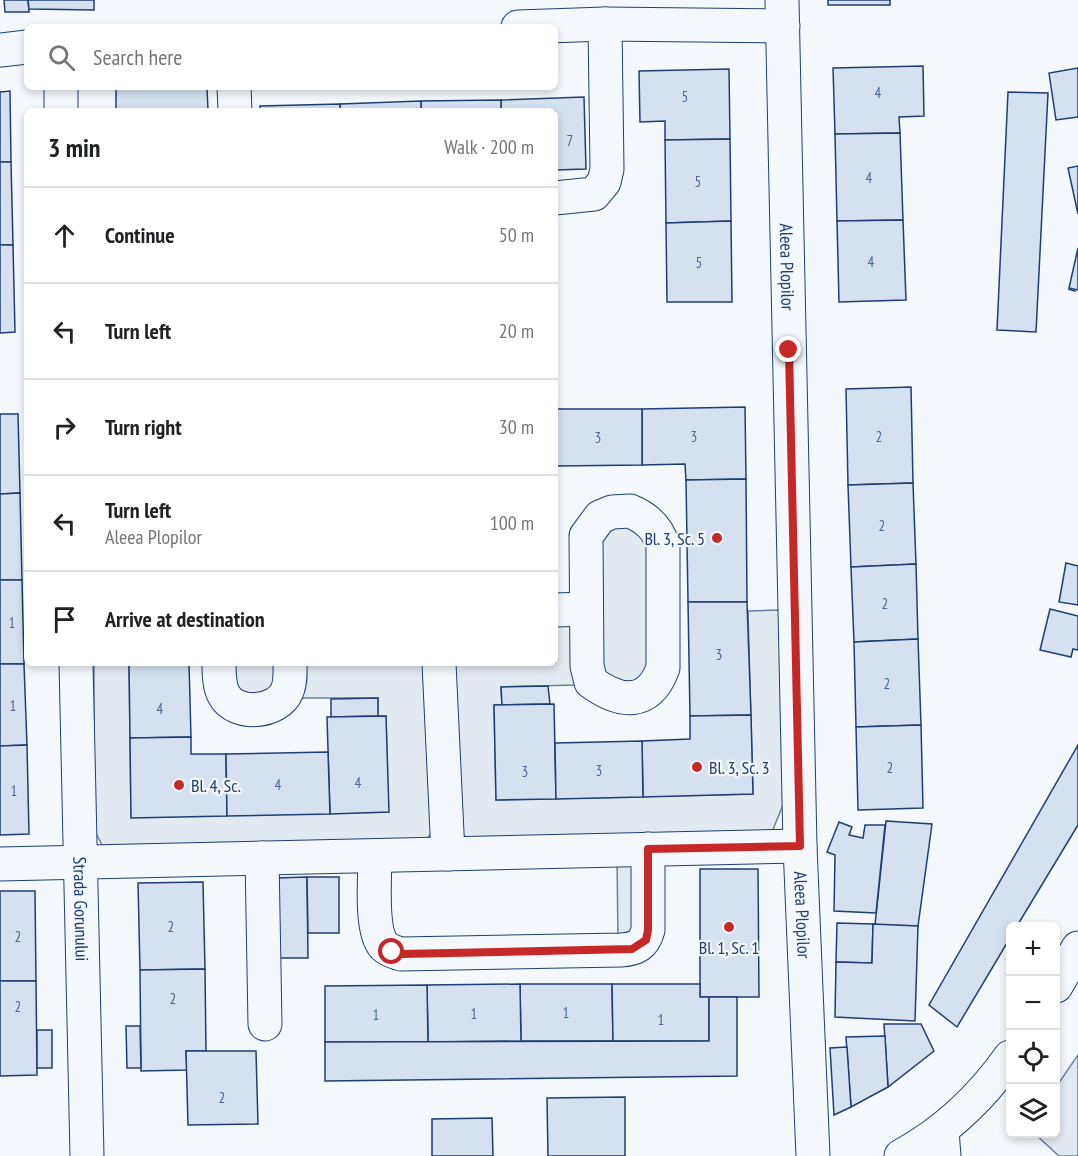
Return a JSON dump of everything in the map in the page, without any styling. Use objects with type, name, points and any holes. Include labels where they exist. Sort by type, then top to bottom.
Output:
[{"type":"street","name":"Aleea Plopilor","points":[[558,26],[782,13],[800,846],[813,1156]]},
{"type":"street","points":[[558,198],[594,194],[604,182],[607,169],[605,24]]},
{"type":"street","points":[[0,50],[24,47]]},
{"type":"street","points":[[61,90],[61,108]]},
{"type":"street","points":[[234,90],[235,108]]},
{"type":"street","points":[[630,511],[644,517],[659,532],[663,546],[663,668],[657,685],[648,693],[636,698],[615,697],[591,682],[570,610],[586,536],[600,517],[612,512],[630,511]]},
{"type":"street","name":"Strada Gorunului","points":[[76,666],[87,1156]]},
{"type":"street","points":[[219,666],[219,679],[224,697],[236,705],[263,710],[277,704],[287,692],[290,666]]},
{"type":"street","points":[[439,666],[447,854]]},
{"type":"street","points":[[0,864],[800,846]]},
{"type":"street","points":[[375,856],[378,937],[384,947],[392,952],[401,954],[598,950],[632,949],[646,940],[648,849]]},
{"type":"street","points":[[262,858],[265,1024]]},
{"type":"street","points":[[1060,979],[1078,948]]},
{"type":"street","points":[[901,1156],[943,1143],[969,1107],[1006,1063]]},
{"type":"shaded area","points":[[626,523],[649,536],[654,667],[645,682],[604,681],[597,535]]},
{"type":"shaded area","points":[[783,610],[785,800],[772,832],[471,840],[463,835],[448,666],[558,666],[558,618],[571,621],[576,685],[501,687],[502,705],[494,705],[496,800],[753,794],[748,611]]},
{"type":"shaded area","points":[[94,666],[129,666],[131,817],[388,812],[386,716],[378,716],[378,698],[298,698],[298,666],[433,666],[432,832],[427,839],[113,849],[102,845],[94,829]]},
{"type":"shaded area","points":[[227,666],[284,666],[270,694],[237,692]]},
{"type":"shaded area","points":[[617,858],[635,868],[637,928],[618,941]]},
{"type":"shaded area","points":[[1078,1055],[1078,1156],[1059,1156],[1039,1138],[1060,1138],[1060,1081]]},
{"type":"building","points":[[4,0],[28,0],[29,12],[5,12]]},
{"type":"building","points":[[28,0],[94,0],[94,10],[29,9]]},
{"type":"building","points":[[828,0],[890,0],[890,5],[828,5]]},
{"type":"building","points":[[923,66],[924,116],[899,117],[900,133],[835,134],[833,68]]},
{"type":"building","points":[[1078,68],[1078,117],[1056,120],[1049,73]]},
{"type":"building","points":[[729,69],[730,139],[665,140],[665,121],[640,122],[639,71]]},
{"type":"building","points":[[116,90],[207,90],[208,108],[116,108]]},
{"type":"building","points":[[10,91],[11,162],[0,162],[0,92]]},
{"type":"building","points":[[1008,92],[1048,93],[1036,332],[997,330]]},
{"type":"building","points":[[584,97],[586,169],[558,170],[558,108],[501,108],[501,100]]},
{"type":"building","points":[[501,100],[501,108],[421,108],[421,101]]},
{"type":"building","points":[[421,101],[421,108],[340,108],[340,104]]},
{"type":"building","points":[[340,104],[340,108],[260,108],[260,106]]},
{"type":"building","points":[[900,133],[903,220],[837,221],[835,134]]},
{"type":"building","points":[[730,139],[731,221],[666,223],[665,140]]},
{"type":"building","points":[[0,162],[11,162],[13,245],[0,245]]},
{"type":"building","points":[[1078,166],[1078,214],[1068,168]]},
{"type":"building","points":[[903,220],[906,300],[839,302],[837,221]]},
{"type":"building","points":[[731,221],[732,302],[667,302],[666,223]]},
{"type":"building","points":[[0,245],[13,245],[15,332],[0,333]]},
{"type":"building","points":[[1078,248],[1078,290],[1069,288]]},
{"type":"building","points":[[911,387],[913,483],[848,485],[846,389]]},
{"type":"building","points":[[745,407],[746,479],[686,480],[685,464],[642,465],[642,409]]},
{"type":"building","points":[[558,409],[642,409],[642,465],[558,466]]},
{"type":"building","points":[[0,414],[18,414],[20,493],[0,494]]},
{"type":"building","name":"Bl. 3, Sc. 5","points":[[746,479],[747,602],[688,602],[686,480]]},
{"type":"building","points":[[913,483],[916,564],[851,567],[848,485]]},
{"type":"building","points":[[20,493],[22,580],[0,580],[0,494]]},
{"type":"building","points":[[1066,563],[1078,566],[1078,605],[1059,602]]},
{"type":"building","points":[[916,564],[918,639],[854,642],[851,567]]},
{"type":"building","points":[[0,580],[22,580],[24,664],[0,664]]},
{"type":"building","points":[[688,602],[747,602],[751,715],[690,716]]},
{"type":"building","points":[[1050,609],[1078,616],[1078,650],[1073,649],[1071,657],[1040,650]]},
{"type":"building","points":[[918,639],[921,725],[856,727],[854,642]]},
{"type":"building","points":[[0,664],[24,664],[27,745],[0,746]]},
{"type":"building","name":"Bl. 4, Sc.","points":[[129,666],[189,666],[191,737],[130,738]]},
{"type":"building","points":[[548,686],[550,704],[502,705],[501,687]]},
{"type":"building","points":[[378,698],[378,716],[331,717],[331,699]]},
{"type":"building","points":[[554,704],[556,799],[496,800],[494,705]]},
{"type":"building","name":"Bl. 3, Sc. 3","points":[[751,715],[753,794],[643,797],[642,741],[690,739],[690,716]]},
{"type":"building","points":[[386,716],[389,812],[330,814],[327,717]]},
{"type":"building","points":[[921,725],[923,808],[858,810],[856,727]]},
{"type":"building","name":"Bl. 4, Sc.","points":[[191,737],[191,754],[226,754],[227,816],[131,818],[130,738]]},
{"type":"building","points":[[642,741],[643,797],[556,799],[555,743]]},
{"type":"building","points":[[27,745],[29,834],[0,835],[0,746]]},
{"type":"building","points":[[1078,745],[1078,825],[1019,922],[1006,922],[1006,945],[957,1027],[929,1005]]},
{"type":"building","name":"Bl. 4, Sc.","points":[[328,752],[330,814],[227,816],[226,754]]},
{"type":"building","points":[[886,821],[932,824],[918,926],[875,925]]},
{"type":"building","points":[[839,822],[852,827],[849,835],[863,838],[865,825],[885,825],[876,913],[834,911],[835,855],[827,852]]},
{"type":"building","name":"Bl. 1, Sc. 1","points":[[700,869],[758,869],[759,997],[700,997]]},
{"type":"building","points":[[307,877],[308,958],[276,958],[275,878]]},
{"type":"building","points":[[307,877],[339,877],[339,933],[308,933]]},
{"type":"building","points":[[203,882],[205,969],[140,970],[138,883]]},
{"type":"building","points":[[0,891],[35,891],[36,981],[0,981]]},
{"type":"building","points":[[837,923],[873,924],[872,963],[836,962]]},
{"type":"building","points":[[873,924],[918,926],[915,1021],[835,1017],[836,962],[872,963]]},
{"type":"building","points":[[205,969],[206,1051],[186,1051],[187,1070],[141,1071],[140,970]]},
{"type":"building","points":[[0,981],[36,981],[37,1075],[0,1076]]},
{"type":"building","points":[[520,984],[612,984],[613,1041],[521,1041]]},
{"type":"building","points":[[520,984],[521,1041],[428,1042],[427,985]]},
{"type":"building","points":[[612,984],[700,984],[700,997],[709,997],[709,1041],[613,1041]]},
{"type":"building","points":[[427,985],[428,1042],[325,1042],[325,986]]},
{"type":"building","points":[[709,997],[737,997],[737,1076],[325,1081],[325,1042],[709,1041]]},
{"type":"building","points":[[884,1024],[921,1024],[934,1051],[888,1087]]},
{"type":"building","points":[[126,1026],[140,1026],[141,1068],[127,1068]]},
{"type":"building","points":[[37,1030],[52,1030],[52,1068],[37,1068]]},
{"type":"building","points":[[885,1036],[888,1087],[851,1107],[846,1037]]},
{"type":"building","points":[[847,1047],[851,1107],[834,1115],[830,1048]]},
{"type":"building","points":[[186,1051],[256,1051],[258,1124],[188,1125]]},
{"type":"building","points":[[625,1097],[625,1156],[548,1156],[547,1098]]},
{"type":"building","points":[[492,1118],[493,1156],[432,1156],[432,1119]]},
{"type":"fence","points":[[1068,289],[1078,292]]},
{"type":"place","name":"Bl. 3, Sc. 5","points":[[717,538]]},
{"type":"place","name":"Bl. 3, Sc. 3","points":[[697,767]]},
{"type":"place","name":"Bl. 4, Sc.","points":[[179,785]]},
{"type":"place","name":"Bl. 1, Sc. 1","points":[[729,927]]},
{"type":"route","points":[[392,952],[401,954],[632,949],[646,940],[648,930],[648,849],[800,846],[789,350]]}]
